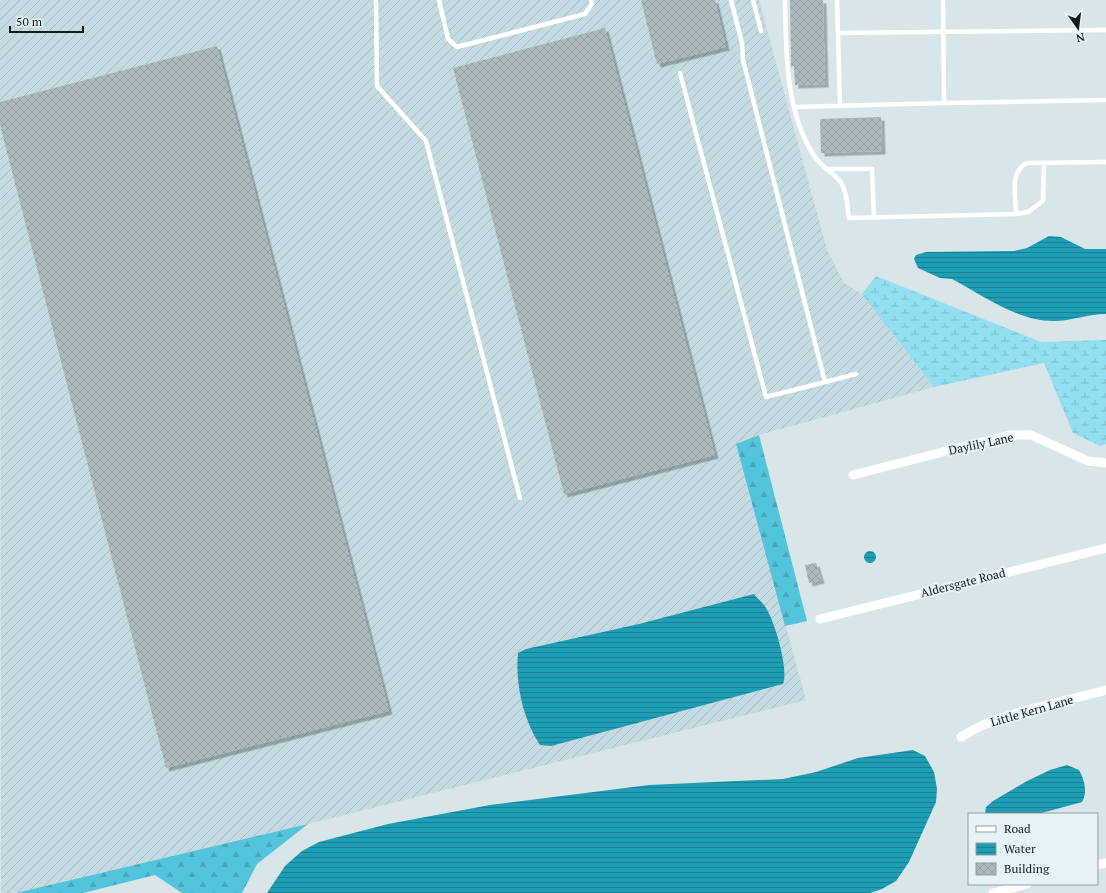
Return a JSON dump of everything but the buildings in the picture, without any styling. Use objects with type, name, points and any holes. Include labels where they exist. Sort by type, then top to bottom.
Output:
[{"type":"street","name":"Daylily Lane","points":[[853,475],[1009,435],[1031,435],[1088,461],[1106,463]]},
{"type":"street","name":"Aldersgate Road","points":[[820,619],[1106,548]]},
{"type":"street","name":"Little Kern Lane","points":[[961,737],[973,729],[997,720],[1106,690]]},
{"type":"street","points":[[993,893],[1023,885]]},
{"type":"lane","points":[[376,0],[377,86],[426,141],[520,498]]},
{"type":"lane","points":[[439,0],[448,39],[457,47],[585,14],[592,4],[591,0]]},
{"type":"lane","points":[[731,0],[742,43],[742,60],[826,382]]},
{"type":"lane","points":[[753,0],[760,31]]},
{"type":"lane","points":[[785,0],[786,64],[799,124],[813,155],[840,180],[845,194],[849,218],[1016,214],[1028,212],[1043,201],[1044,163]]},
{"type":"lane","points":[[837,0],[840,106]]},
{"type":"lane","points":[[943,0],[944,103]]},
{"type":"lane","points":[[838,33],[1106,30]]},
{"type":"lane","points":[[680,73],[766,397],[856,374]]},
{"type":"lane","points":[[795,108],[1106,100]]},
{"type":"lane","points":[[1016,214],[1015,174],[1019,166],[1044,163],[1106,162]]},
{"type":"lane","points":[[826,168],[872,169],[874,217]]},
{"type":"shaded area","points":[[0,0],[759,0],[827,250],[844,283],[862,294],[934,387],[759,435],[736,445],[806,700],[308,824],[16,893],[1,893]]},
{"type":"green space","points":[[876,276],[1041,342],[1106,340],[1106,444],[1100,446],[1073,433],[1044,363],[934,387],[862,294]]},
{"type":"green space","points":[[759,435],[807,621],[785,626],[736,444]]},
{"type":"green space","points":[[308,824],[257,864],[242,893],[182,893],[155,875],[83,893],[16,893]]},
{"type":"water","points":[[1049,236],[1061,237],[1085,249],[1106,249],[1106,314],[1057,321],[1029,318],[1003,307],[952,279],[940,278],[918,268],[914,259],[916,255],[926,252],[1014,251],[1027,248]]},
{"type":"water","points":[[870,551],[874,553],[876,557],[874,561],[870,563],[866,561],[864,557],[866,553]]},
{"type":"water","points":[[754,594],[770,615],[777,635],[783,657],[783,684],[551,746],[540,745],[529,724],[519,689],[517,665],[518,653],[526,649],[639,624]]},
{"type":"water","points":[[913,750],[925,756],[934,772],[937,789],[936,802],[909,862],[896,881],[882,889],[870,893],[267,893],[285,866],[302,851],[319,842],[388,824],[490,805],[649,785],[783,779],[816,772],[858,758]]},
{"type":"water","points":[[1067,765],[1079,770],[1085,786],[1085,794],[1082,802],[1042,813],[985,813],[986,807],[993,801],[1027,781],[1050,770]]}]
